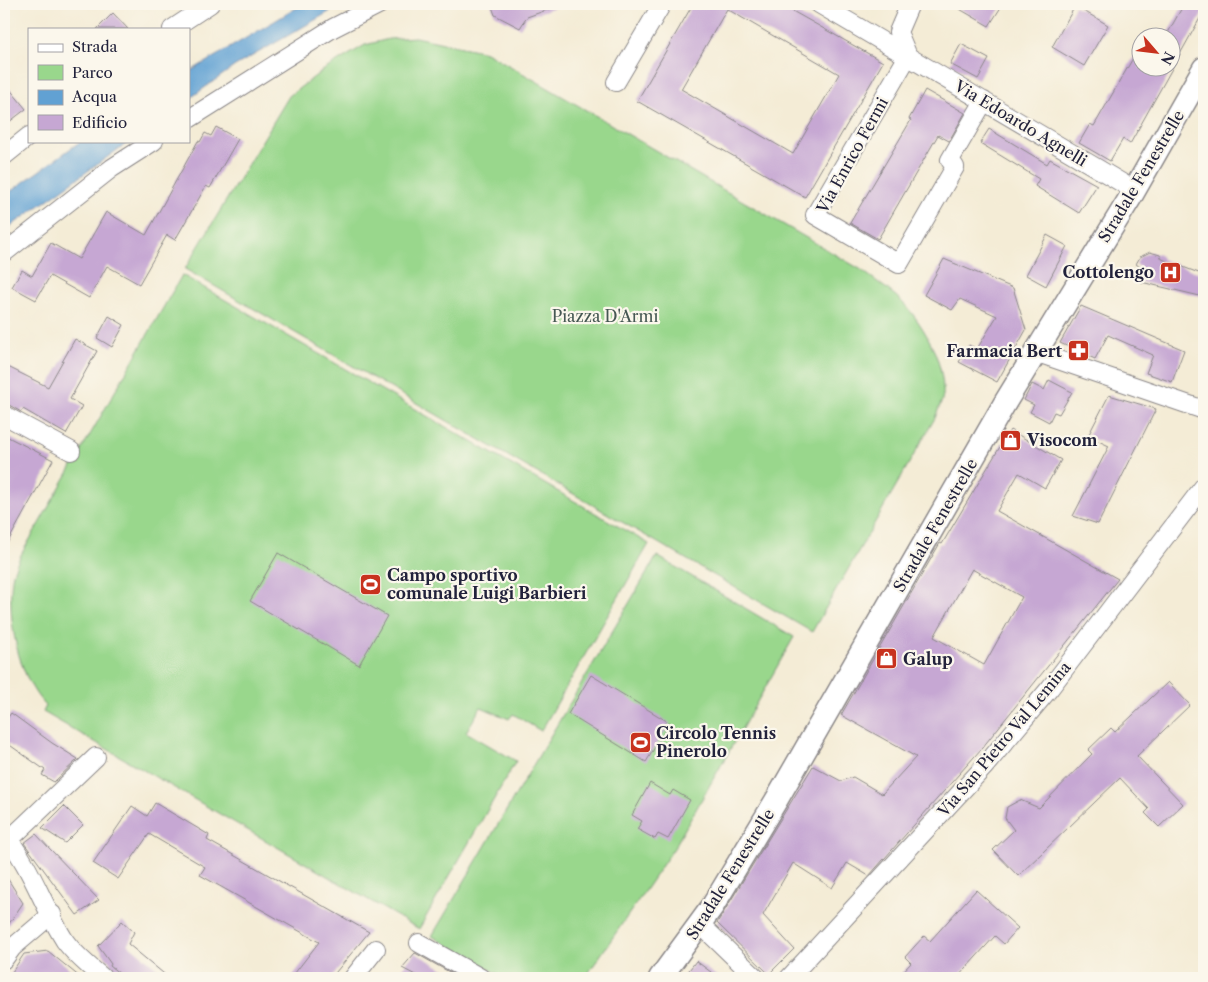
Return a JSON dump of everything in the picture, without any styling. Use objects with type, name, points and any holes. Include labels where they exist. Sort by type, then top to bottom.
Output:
[{"type":"main road","name":"Stradale Fenestrelle","points":[[660,978],[700,924],[777,799],[1034,352],[1134,190],[1204,68]]},
{"type":"street","points":[[174,28],[210,4]]},
{"type":"street","points":[[190,118],[333,28],[380,4]]},
{"type":"street","points":[[616,82],[662,4]]},
{"type":"street","name":"Via Edoardo Agnelli","points":[[819,4],[1134,190]]},
{"type":"street","points":[[908,56],[898,32],[910,4]]},
{"type":"street","name":"Via Enrico Fermi","points":[[908,56],[815,215],[899,264],[955,167],[950,160],[984,101]]},
{"type":"street","points":[[4,156],[28,137]]},
{"type":"street","points":[[4,254],[112,168],[152,142]]},
{"type":"street","points":[[1034,352],[1204,410]]},
{"type":"street","points":[[4,415],[71,450]]},
{"type":"street","name":"Via San Pietro Val Lemina","points":[[788,978],[984,767],[1050,688],[1204,486]]},
{"type":"street","points":[[96,757],[6,837],[52,914],[64,940],[74,952],[103,978]]},
{"type":"street","points":[[4,959],[12,948],[52,914]]},
{"type":"street","points":[[700,924],[756,978]]},
{"type":"street","points":[[419,943],[481,978]]},
{"type":"street","points":[[353,978],[376,949]]},
{"type":"green space","name":"Piazza D'Armi","points":[[415,37],[486,52],[860,269],[897,297],[915,317],[936,355],[943,383],[942,401],[935,418],[812,632],[185,269],[289,96],[322,71],[365,45],[389,39]]},
{"type":"green space","name":"Campo sportivo comunale Luigi Barbieri","points":[[182,275],[649,544],[541,731],[513,714],[509,719],[481,707],[466,732],[516,761],[419,929],[43,712],[46,706],[28,680],[22,664],[13,629],[11,611],[13,572],[22,553]]},
{"type":"green space","name":"Circolo Tennis Pinerolo","points":[[657,556],[794,637],[674,848],[585,978],[505,978],[432,936]]},
{"type":"water","points":[[303,4],[343,4],[235,66],[190,98],[190,71]]},
{"type":"water","points":[[80,142],[129,142],[4,231],[4,196]]},
{"type":"building","points":[[491,4],[557,4],[558,6],[527,17],[520,28],[495,15]]},
{"type":"building","points":[[693,4],[780,4],[883,62],[805,197],[637,101]],"holes":[[[727,9],[839,74],[793,154],[681,89]]]},
{"type":"building","points":[[951,4],[1003,4],[989,26]]},
{"type":"building","points":[[1184,4],[1204,4],[1204,11],[1180,54],[1180,28],[1171,28]]},
{"type":"building","points":[[1075,6],[1108,25],[1084,66],[1052,47]]},
{"type":"building","points":[[113,13],[127,28],[98,28]]},
{"type":"building","points":[[961,44],[989,59],[978,79],[950,64]]},
{"type":"building","points":[[1130,63],[1130,78],[1167,78],[1130,144],[1123,139],[1110,161],[1079,143],[1090,124],[1094,126]]},
{"type":"building","points":[[4,82],[26,109],[4,126]]},
{"type":"building","points":[[925,90],[965,113],[949,141],[938,135],[878,239],[850,223],[911,120],[909,119]]},
{"type":"building","points":[[216,127],[238,139],[210,188],[206,186],[175,240],[167,235],[139,284],[107,266],[89,298],[50,276],[36,300],[12,287],[22,270],[32,276],[51,243],[79,259],[106,212],[146,235],[198,141],[200,142],[205,133],[211,136]]},
{"type":"building","points":[[989,129],[1047,164],[1050,159],[1097,185],[1079,213],[1035,186],[1039,179],[980,143]]},
{"type":"building","points":[[1047,235],[1067,246],[1046,286],[1026,275]]},
{"type":"building","name":"Cottolengo","points":[[1150,252],[1160,255],[1162,259],[1204,275],[1204,297],[1141,282],[1143,269],[1136,264],[1140,257]]},
{"type":"building","points":[[944,259],[1013,288],[1026,330],[997,382],[959,362],[969,345],[977,349],[997,316],[960,299],[952,310],[924,295]]},
{"type":"building","points":[[1081,306],[1184,350],[1172,382],[1146,373],[1153,355],[1108,335],[1095,359],[1060,343]]},
{"type":"building","points":[[109,316],[124,325],[112,347],[97,338]]},
{"type":"building","points":[[75,339],[97,351],[70,399],[82,406],[66,434],[23,409],[21,412],[4,402],[4,365],[48,387]]},
{"type":"building","points":[[1049,380],[1072,392],[1059,414],[1054,412],[1049,422],[1030,412],[1034,405],[1024,400],[1032,384],[1044,390]]},
{"type":"building","points":[[1109,395],[1156,409],[1098,524],[1073,516],[1109,446],[1088,436]]},
{"type":"building","points":[[1010,430],[1061,460],[1045,488],[1019,473],[997,511],[1118,579],[982,748],[869,876],[847,863],[832,888],[793,863],[763,915],[794,949],[769,974],[717,923],[813,766],[841,781],[853,777],[882,794],[916,757],[841,715],[940,543],[942,544]],"holes":[[[972,569],[1022,597],[984,665],[934,637]]]},
{"type":"building","points":[[4,435],[53,460],[4,549]]},
{"type":"building","points":[[278,553],[387,616],[359,665],[250,601]]},
{"type":"building","points":[[591,675],[670,723],[646,762],[568,714]]},
{"type":"building","points":[[1168,682],[1190,705],[1137,756],[1183,804],[1159,827],[1145,813],[1149,809],[1120,778],[1018,876],[993,850],[1014,830],[1005,818],[1007,807],[1020,800],[1039,808],[1092,754],[1088,750],[1111,728],[1115,732]]},
{"type":"building","points":[[11,713],[52,743],[78,759],[54,782],[42,775],[45,770],[4,741],[4,723]]},
{"type":"building","points":[[650,783],[670,795],[673,790],[690,800],[668,839],[658,834],[655,839],[637,829],[642,821],[632,815]]},
{"type":"building","points":[[155,803],[209,835],[207,840],[369,932],[331,978],[291,978],[319,942],[200,875],[205,867],[149,834],[118,879],[93,863],[132,806],[147,816]]},
{"type":"building","points":[[64,806],[83,825],[65,843],[42,828]]},
{"type":"building","points":[[36,834],[99,900],[77,915],[24,843]]},
{"type":"building","points":[[4,873],[23,903],[4,931]]},
{"type":"building","points":[[976,890],[1018,928],[1004,944],[995,936],[957,978],[897,978],[911,963],[905,957],[924,936],[930,941]]},
{"type":"building","points":[[122,921],[134,932],[128,944],[169,978],[125,978],[110,966],[111,964],[98,946]]},
{"type":"building","points":[[48,951],[81,978],[8,978],[24,954]]},
{"type":"building","points":[[415,953],[460,978],[421,978],[402,968]]},
{"type":"building","points":[[696,961],[719,978],[683,978]]},
{"type":"place","name":"Cottolengo","points":[[1170,272]]},
{"type":"place","name":"Farmacia Bert","points":[[1078,351]]},
{"type":"place","name":"Visocom","points":[[1011,440]]},
{"type":"place","name":"Campo sportivo comunale Luigi Barbieri","points":[[371,584]]},
{"type":"place","name":"Galup","points":[[887,659]]},
{"type":"place","name":"Circolo Tennis Pinerolo","points":[[640,742]]}]
